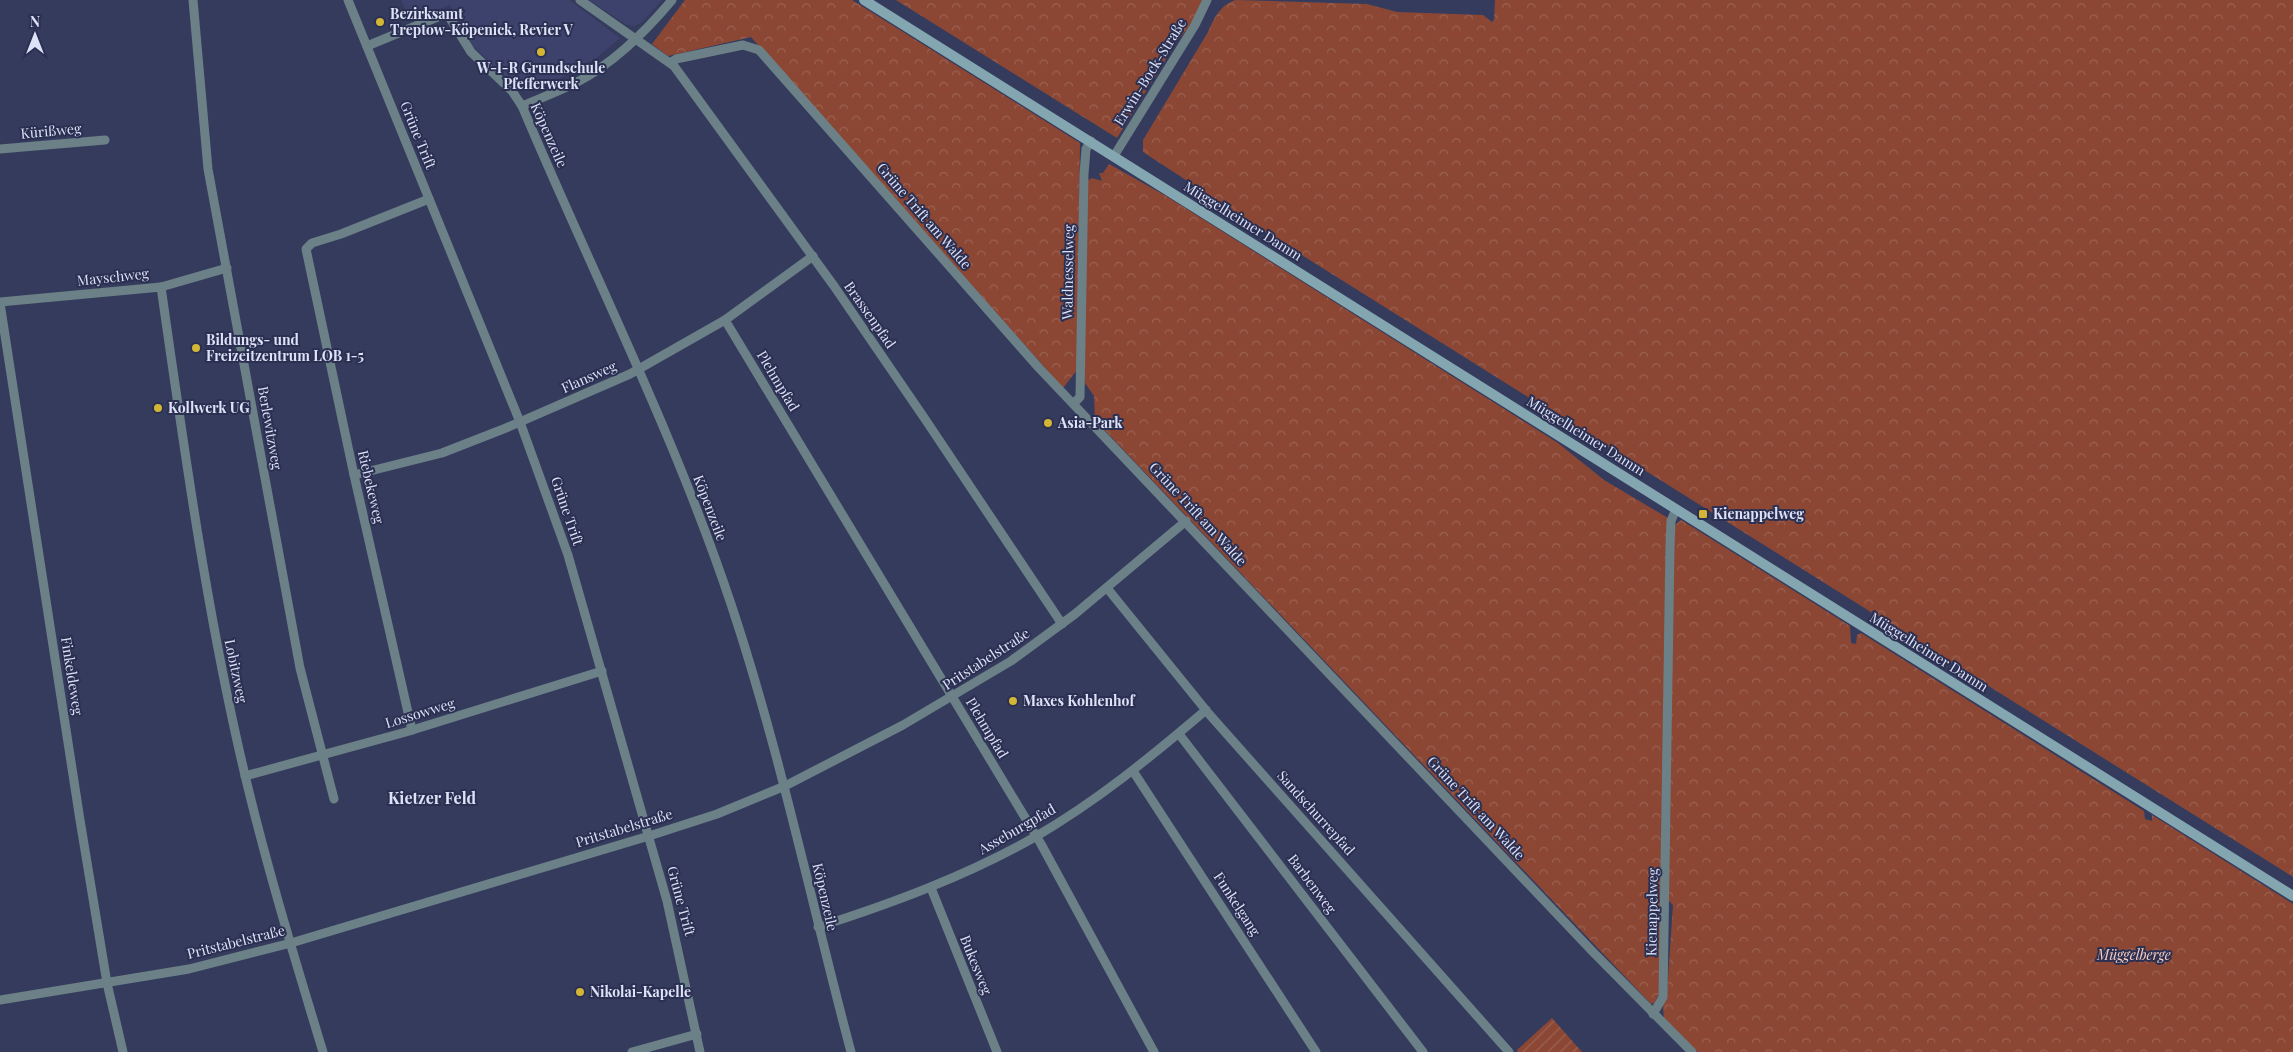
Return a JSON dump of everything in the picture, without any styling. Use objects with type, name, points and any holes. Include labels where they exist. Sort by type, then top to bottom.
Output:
[{"type":"main road","name":"Müggelheimer Damm","points":[[864,0],[2293,896]]},
{"type":"street","name":"Berlewitzweg","points":[[193,0],[208,169],[300,668],[334,799]]},
{"type":"street","name":"Grüne Trift","points":[[348,0],[520,422],[568,555],[678,943],[700,1052]]},
{"type":"street","points":[[580,0],[635,39]]},
{"type":"street","points":[[522,106],[583,78],[635,39],[672,0]]},
{"type":"street","name":"Erwin-Bock-Straße","points":[[1114,156],[1196,25],[1207,0]]},
{"type":"street","name":"Köpenzeile","points":[[368,46],[448,14],[471,52],[512,91],[522,106],[639,369],[692,497],[730,600],[753,670],[785,786],[818,926],[851,1052]]},
{"type":"street","name":"Brassenpfad","points":[[635,39],[671,62],[813,256],[1062,624]]},
{"type":"street","name":"Grüne Trift am Walde","points":[[671,62],[676,59],[744,45],[759,50],[1039,368],[1074,402],[1652,1014],[1692,1052]]},
{"type":"street","name":"Kürißweg","points":[[0,149],[105,140]]},
{"type":"street","name":"Waldnesselweg","points":[[1074,402],[1080,397],[1084,174],[1086,149],[1091,141]]},
{"type":"street","name":"Riebekeweg","points":[[412,730],[354,475],[306,249],[312,243],[341,234],[429,199]]},
{"type":"street","name":"Flansweg","points":[[354,475],[442,453],[520,422],[639,369],[725,320],[813,256]]},
{"type":"street","name":"Mayschweg","points":[[0,302],[161,286],[227,268]]},
{"type":"street","name":"Lobitzweg","points":[[161,286],[211,615],[245,776],[323,1052]]},
{"type":"street","name":"Finkeldeweg","points":[[0,302],[107,983],[123,1052]]},
{"type":"street","name":"Plehmpfad","points":[[725,320],[1036,836],[1154,1052]]},
{"type":"street","name":"Kienappelweg","points":[[1652,1014],[1663,996],[1670,548],[1672,521],[1676,509]]},
{"type":"street","name":"Pritstabelstraße","points":[[0,1000],[211,964],[291,943],[717,814],[785,786],[863,747],[953,697],[1011,661],[1108,588],[1186,521]]},
{"type":"street","name":"Sandschurrepfad","points":[[1108,588],[1206,710],[1509,1052]]},
{"type":"street","name":"Lossowweg","points":[[245,776],[412,730],[602,671]]},
{"type":"street","name":"Asseburgpfad","points":[[818,926],[931,888],[979,866],[1036,836],[1133,771],[1206,710]]},
{"type":"street","name":"Barbenweg","points":[[1179,734],[1423,1052]]},
{"type":"street","name":"Funkelgang","points":[[1133,771],[1316,1052]]},
{"type":"street","name":"Bukesweg","points":[[931,888],[997,1052]]},
{"type":"street","points":[[632,1052],[697,1034]]},
{"type":"shaded area","name":"W-I-R Grundschule Pfefferwerk","points":[[401,0],[569,0],[620,38],[595,59],[548,85],[527,92],[518,89],[471,44],[450,5],[410,21]]},
{"type":"shaded area","points":[[589,0],[662,0],[642,22],[634,26],[627,25]]},
{"type":"green space","points":[[685,0],[852,0],[1080,143],[1077,370],[1063,388],[751,37],[668,56],[652,44]]},
{"type":"green space","points":[[896,0],[1202,0],[1196,19],[1177,41],[1117,138]]},
{"type":"green space","points":[[1236,0],[1367,4],[1397,12],[1483,15],[1492,22],[1494,20],[1495,0],[2293,0],[2293,877],[1281,242],[1143,152],[1143,140],[1216,17],[1222,8]]},
{"type":"green space","points":[[1109,164],[1166,196],[1558,443],[1604,480],[1668,518],[1660,992],[1654,1003],[1651,1004],[1095,420],[1094,396],[1085,383],[1083,365],[1087,181],[1092,178],[1102,181],[1099,173],[1103,173]]},
{"type":"green space","name":"Müggelberge","points":[[1681,520],[1850,626],[1851,643],[1856,644],[1857,635],[1861,633],[2144,811],[2145,819],[2152,821],[2152,815],[2293,904],[2293,1052],[1698,1052],[1664,1018],[1663,1007],[1667,993],[1673,905],[1668,900],[1674,533],[1675,525]]},
{"type":"green space","points":[[1552,1018],[1582,1052],[1518,1052],[1517,1050]]},
{"type":"place","name":"Bezirksamt Treptow-Köpenick, Revier V","points":[[380,22]]},
{"type":"place","name":"W-I-R Grundschule Pfefferwerk","points":[[541,52]]},
{"type":"place","name":"Bildungs- und Freizeitzentrum LOB 1-5","points":[[196,348]]},
{"type":"place","name":"Kollwerk UG","points":[[158,408]]},
{"type":"place","name":"Asia-Park","points":[[1048,423]]},
{"type":"place","name":"Kienappelweg","points":[[1703,514]]},
{"type":"place","name":"Maxes Kohlenhof","points":[[1013,701]]},
{"type":"place","name":"Nikolai-Kapelle","points":[[580,992]]},
{"type":"district","name":"Kietzer Feld","points":[[432,798]]}]
